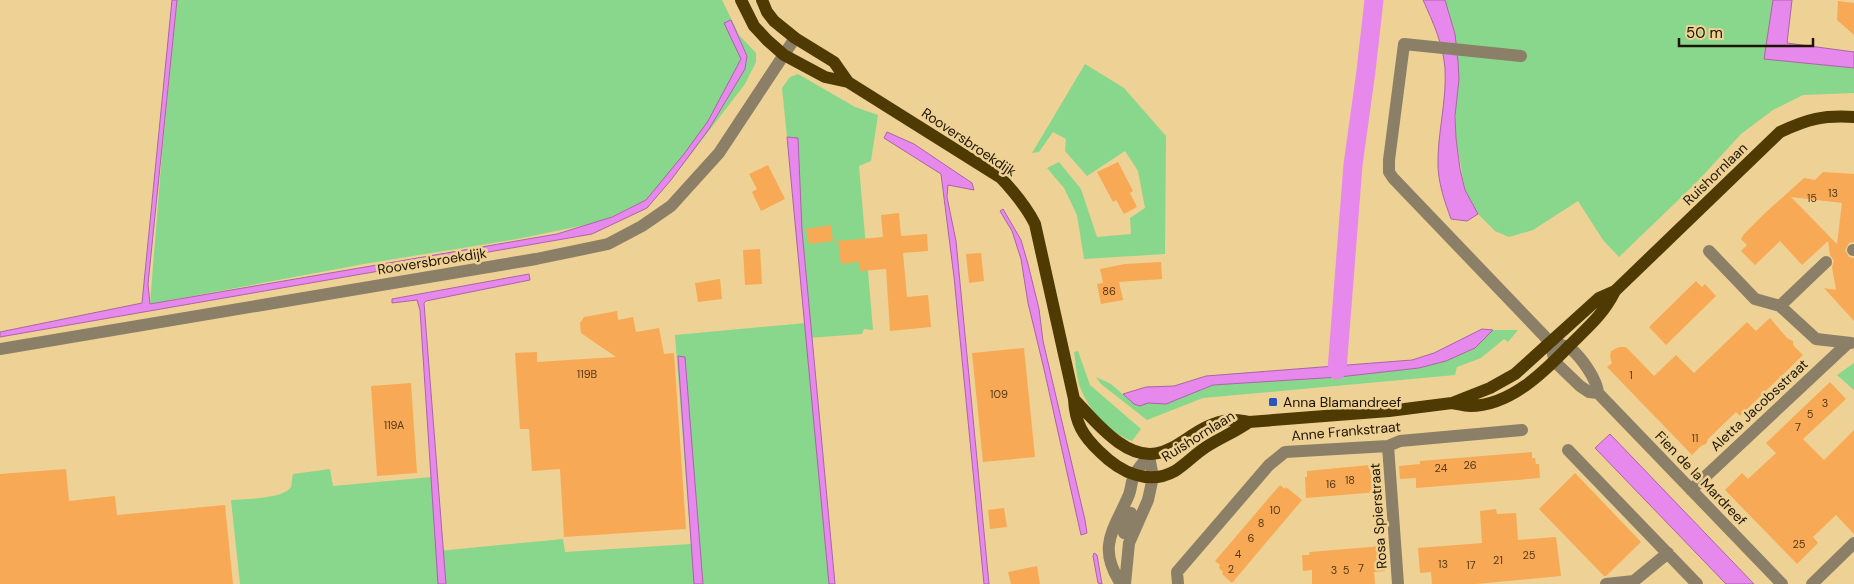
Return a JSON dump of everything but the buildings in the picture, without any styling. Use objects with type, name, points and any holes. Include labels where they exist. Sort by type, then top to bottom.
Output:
[{"type":"main road","points":[[741,0],[754,26],[784,55]]},
{"type":"main road","points":[[762,0],[767,12],[774,21],[795,38]]},
{"type":"main road","name":"Rooversbroekdijk","points":[[795,38],[834,62],[848,82]]},
{"type":"main road","name":"Rooversbroekdijk","points":[[784,55],[825,77],[848,82],[1001,178],[1018,195],[1028,208],[1036,224],[1074,399],[1076,420],[1086,438],[1109,462],[1134,476]]},
{"type":"main road","name":"Ruishornlaan","points":[[1149,456],[1165,452],[1203,429],[1231,420],[1249,422],[1389,411],[1452,403],[1502,383],[1515,374],[1599,298],[1615,291],[1780,132],[1806,120],[1833,116],[1854,117]]},
{"type":"main road","name":"Ruishornlaan","points":[[1452,403],[1470,406],[1502,399],[1528,385],[1555,362],[1607,308],[1615,291]]},
{"type":"main road","points":[[1074,399],[1105,433],[1120,444],[1149,456]]},
{"type":"main road","name":"Ruishornlaan","points":[[1134,476],[1164,476],[1176,470],[1204,448],[1249,422]]},
{"type":"street","name":"Rooversbroekdijk","points":[[0,349],[536,259],[608,244],[642,226],[671,206],[719,153],[795,38]]},
{"type":"street","points":[[1521,56],[1404,44],[1389,172],[1550,342],[1555,362]]},
{"type":"street","name":"Aletta Jacobsstraat","points":[[1708,251],[1755,299],[1780,306],[1816,339],[1851,343]]},
{"type":"street","points":[[1780,306],[1826,262]]},
{"type":"street","points":[[1550,342],[1569,347]]},
{"type":"street","name":"Aletta Jacobsstraat","points":[[1691,490],[1851,343]]},
{"type":"street","name":"Fien de la Mardreef","points":[[1569,347],[1592,375],[1598,385],[1598,393]]},
{"type":"street","name":"Fien de la Mardreef","points":[[1555,362],[1589,392],[1598,393],[1782,584]]},
{"type":"street","name":"Anne Frankstraat","points":[[1178,584],[1177,572],[1269,465],[1285,452],[1388,446],[1400,442],[1522,430]]},
{"type":"street","name":"Rosa Spierstraat","points":[[1388,446],[1398,584]]},
{"type":"street","points":[[1568,450],[1698,584]]},
{"type":"street","points":[[1123,584],[1115,574],[1110,560],[1110,536],[1129,494],[1134,476],[1149,456]]},
{"type":"street","points":[[1123,584],[1129,543],[1148,500],[1153,477],[1149,456]]},
{"type":"street","points":[[1124,533],[1131,513]]},
{"type":"street","points":[[1812,584],[1854,543]]},
{"type":"street","points":[[1606,584],[1634,581],[1668,553]]},
{"type":"green space","points":[[177,0],[722,0],[739,35],[756,53],[756,62],[745,84],[671,180],[646,200],[600,222],[517,239],[364,264],[150,304]]},
{"type":"green space","points":[[1445,0],[1773,0],[1765,59],[1854,68],[1854,93],[1803,95],[1773,110],[1741,134],[1696,183],[1619,257],[1603,240],[1578,201],[1533,230],[1509,237],[1495,231],[1478,214],[1465,190],[1456,138],[1455,34]]},
{"type":"green space","points":[[1085,64],[1124,88],[1166,136],[1165,254],[1084,259],[1077,215],[1064,188],[1047,168],[1059,162],[1081,189],[1097,237],[1131,234],[1130,218],[1145,208],[1138,171],[1125,151],[1087,176],[1065,151],[1066,139],[1053,132],[1039,152],[1032,153]]},
{"type":"green space","points":[[798,74],[855,107],[878,115],[871,161],[859,166],[873,330],[864,329],[862,334],[808,338],[831,584],[240,584],[231,500],[263,498],[280,494],[291,487],[293,474],[330,469],[333,486],[432,477],[438,551],[563,539],[565,552],[691,544],[675,335],[806,323],[782,88],[790,77]]},
{"type":"green space","points":[[1493,330],[1518,330],[1508,342],[1504,339],[1481,358],[1457,367],[1455,375],[1203,398],[1147,420],[1101,384],[1096,377],[1111,384],[1134,404],[1140,406],[1148,403],[1166,404],[1213,385],[1339,377],[1419,368],[1446,361],[1475,348]]},
{"type":"green space","points":[[1078,351],[1090,385],[1141,429],[1132,441],[1115,432],[1100,420],[1084,396],[1080,387],[1074,352]]},
{"type":"green space","points":[[1854,363],[1854,390],[1837,375]]},
{"type":"shaded area","points":[[172,0],[177,0],[148,284],[150,304],[557,234],[612,217],[646,200],[708,121],[741,59],[724,23],[731,20],[747,56],[745,69],[709,129],[671,180],[647,208],[592,234],[0,337],[0,332],[142,303]]},
{"type":"shaded area","points":[[1423,0],[1445,0],[1455,34],[1459,79],[1455,116],[1456,138],[1465,190],[1478,214],[1467,221],[1451,219],[1440,181],[1438,155],[1445,93],[1445,68],[1440,42]]},
{"type":"shaded area","points":[[1773,0],[1792,0],[1787,43],[1854,52],[1854,68],[1764,59]]},
{"type":"shaded area","points":[[887,132],[914,144],[972,183],[974,190],[948,185],[947,197],[956,241],[989,584],[984,584],[954,277],[941,174],[884,138]]},
{"type":"shaded area","points":[[787,137],[798,138],[802,230],[835,584],[829,584]]},
{"type":"shaded area","points":[[1003,209],[1021,240],[1039,309],[1043,341],[1085,520],[1087,533],[1081,535],[1028,303],[1021,259],[1012,231],[1000,211]]},
{"type":"shaded area","points":[[529,274],[530,280],[426,301],[424,303],[446,584],[438,584],[420,310],[417,300],[392,303],[392,299]]},
{"type":"shaded area","points":[[1482,329],[1493,330],[1475,348],[1446,361],[1419,368],[1339,377],[1213,385],[1166,404],[1148,403],[1140,406],[1134,404],[1123,394],[1146,387],[1174,386],[1206,376],[1412,360],[1434,353]]},
{"type":"shaded area","points":[[678,356],[685,357],[703,584],[694,584]]},
{"type":"shaded area","points":[[1610,434],[1754,584],[1726,584],[1595,448]]},
{"type":"shaded area","points":[[1094,553],[1097,555],[1102,584],[1098,583]]},
{"type":"waterway","points":[[1337,370],[1353,165],[1374,0]]},
{"type":"place","name":"Anna Blamandreef","points":[[1273,402]]}]
